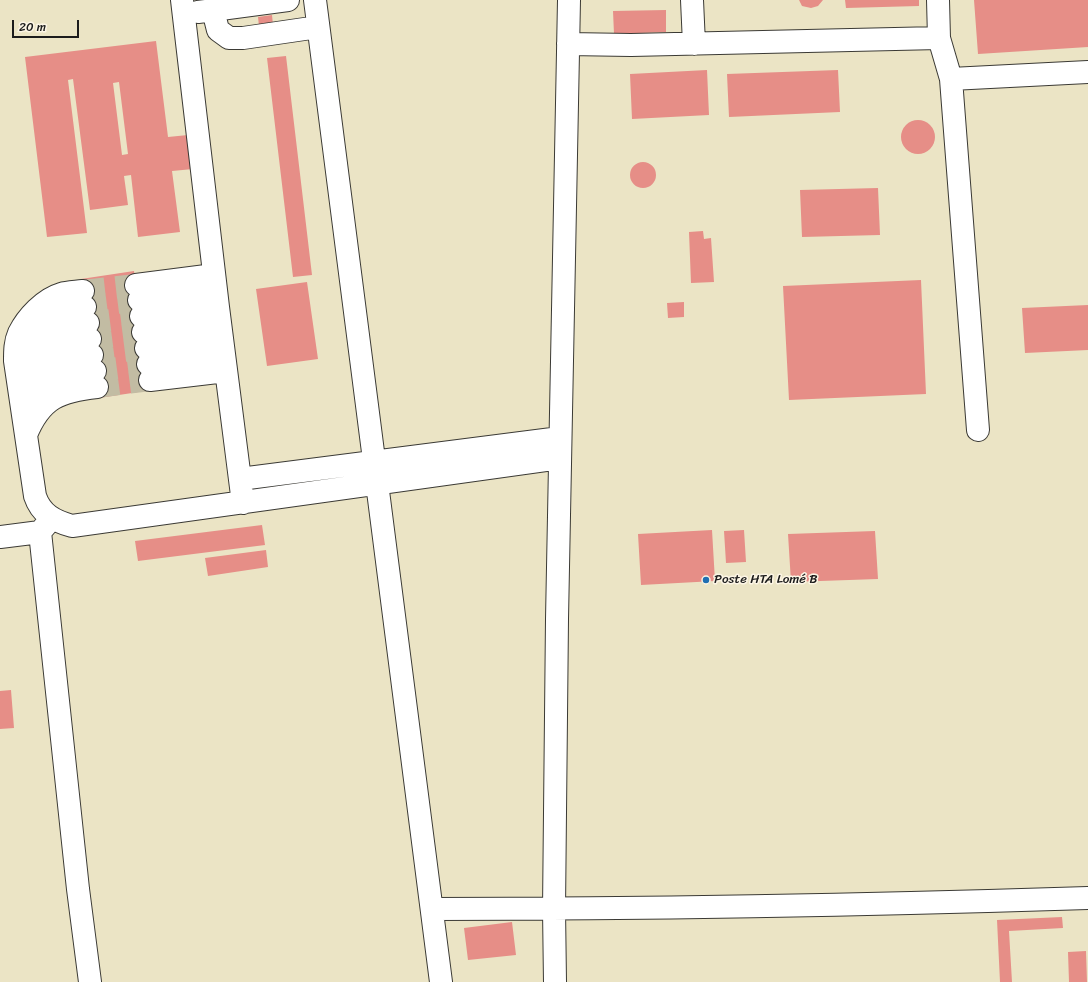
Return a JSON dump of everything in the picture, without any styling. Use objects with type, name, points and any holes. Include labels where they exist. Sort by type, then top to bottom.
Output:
[{"type":"street","points":[[243,503],[220,323],[183,7],[212,10],[288,0]]},
{"type":"street","points":[[315,0],[441,982]]},
{"type":"street","points":[[555,982],[554,909],[560,448],[569,0]]},
{"type":"street","points":[[692,0],[694,44]]},
{"type":"street","points":[[938,0],[939,38],[951,78],[978,430]]},
{"type":"street","points":[[212,10],[218,30],[229,38],[243,38],[318,27]]},
{"type":"street","points":[[568,44],[694,44],[939,38]]},
{"type":"street","points":[[951,78],[1088,72]]},
{"type":"street","points":[[90,339],[61,294],[47,302],[32,314],[19,334],[17,341],[17,371],[35,496],[38,505],[44,513],[46,525],[75,866],[90,982]]},
{"type":"street","points":[[143,332],[220,323]]},
{"type":"street","points":[[143,332],[220,323]]},
{"type":"street","points":[[143,332],[220,323]]},
{"type":"street","points":[[143,332],[220,323]]},
{"type":"street","points":[[17,341],[34,332],[90,339]]},
{"type":"street","points":[[17,371],[37,350],[67,342],[90,339]]},
{"type":"street","points":[[21,399],[41,387],[72,374],[90,339]]},
{"type":"street","points":[[26,435],[32,419],[43,406],[57,395],[74,390],[90,339]]},
{"type":"street","points":[[240,478],[374,461],[560,448]]},
{"type":"street","points":[[0,537],[46,525],[72,526],[377,484],[560,448]]},
{"type":"street","points":[[432,909],[554,909],[1088,898]]},
{"type":"building","points":[[799,0],[823,0],[818,6],[811,8],[802,6]]},
{"type":"building","points":[[845,0],[919,0],[919,6],[846,8]]},
{"type":"building","points":[[974,0],[1088,0],[1088,47],[978,54]]},
{"type":"building","points":[[666,10],[666,32],[614,34],[613,11]]},
{"type":"building","points":[[272,15],[273,25],[259,26],[258,17]]},
{"type":"building","points":[[156,41],[168,137],[188,135],[193,169],[172,171],[180,232],[138,237],[131,175],[124,176],[128,205],[90,210],[73,79],[68,80],[87,233],[47,237],[25,57]],"holes":[[[119,82],[128,154],[122,155],[113,83]]]},
{"type":"building","points":[[286,56],[312,275],[293,277],[267,58]]},
{"type":"building","points":[[707,70],[709,115],[632,119],[630,74]]},
{"type":"building","points":[[838,70],[840,112],[729,117],[727,74]]},
{"type":"building","points":[[918,120],[930,125],[935,137],[930,149],[918,154],[906,149],[901,137],[906,125]]},
{"type":"building","points":[[643,162],[652,166],[656,175],[652,184],[643,188],[634,184],[630,175],[634,166]]},
{"type":"building","points":[[878,188],[880,235],[802,237],[800,190]]},
{"type":"building","points":[[703,231],[704,239],[711,238],[714,282],[691,283],[689,232]]},
{"type":"building","points":[[134,271],[152,390],[99,398],[81,279]]},
{"type":"building","points":[[921,280],[926,394],[789,400],[783,286]]},
{"type":"building","points":[[307,282],[318,359],[267,366],[256,289]]},
{"type":"building","points":[[684,302],[684,317],[668,318],[667,303]]},
{"type":"building","points":[[1088,305],[1088,350],[1025,353],[1022,308]]},
{"type":"building","points":[[262,525],[265,545],[138,561],[135,541]]},
{"type":"building","points":[[712,530],[715,581],[641,585],[638,534]]},
{"type":"building","points":[[744,530],[746,562],[726,563],[724,531]]},
{"type":"building","points":[[875,531],[878,579],[791,582],[788,534]]},
{"type":"building","points":[[266,550],[268,567],[208,576],[205,558]]},
{"type":"building","points":[[11,690],[14,728],[0,729],[0,691]]},
{"type":"building","points":[[1062,917],[1063,928],[1009,931],[1012,982],[1000,982],[997,920]]},
{"type":"building","points":[[512,922],[516,955],[468,960],[464,928]]},
{"type":"building","points":[[1086,951],[1087,982],[1069,982],[1068,952]]},
{"type":"tunnel","points":[[83,291],[136,285]]},
{"type":"tunnel","points":[[85,307],[139,300]]},
{"type":"tunnel","points":[[88,323],[141,316]]},
{"type":"tunnel","points":[[90,339],[143,332]]},
{"type":"tunnel","points":[[92,355],[146,348]]},
{"type":"tunnel","points":[[95,371],[148,364]]},
{"type":"tunnel","points":[[97,387],[150,380]]},
{"type":"place","name":"Poste HTA Lomé B","points":[[706,580]]}]
